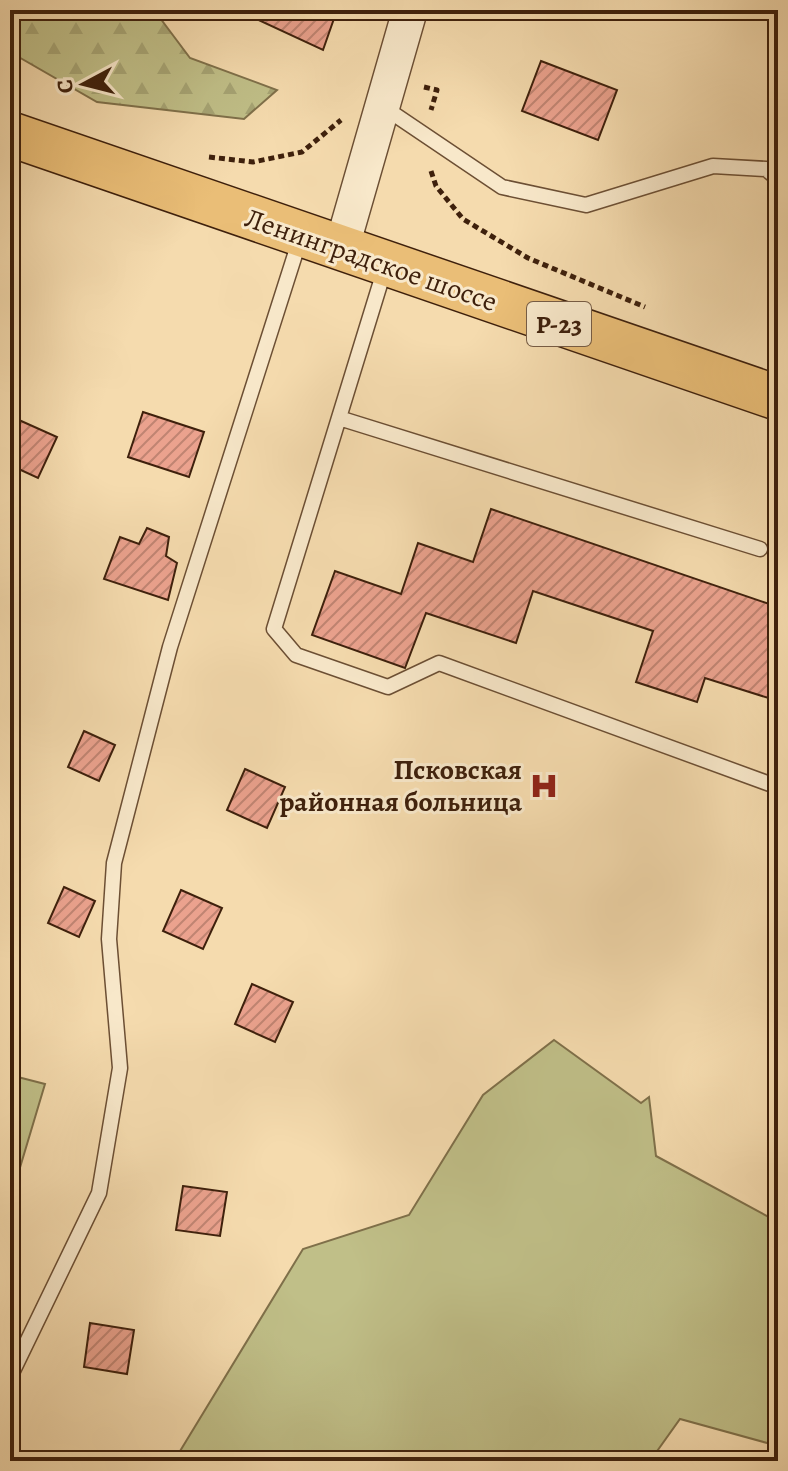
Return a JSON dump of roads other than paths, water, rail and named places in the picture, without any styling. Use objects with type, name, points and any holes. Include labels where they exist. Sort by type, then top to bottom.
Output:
[{"type":"highway","name":"Ленинградское шоссе","points":[[10,134],[778,398]]},
{"type":"street","points":[[321,243],[386,92],[410,10]]},
{"type":"lane","points":[[386,92],[424,134],[502,187],[586,205],[713,166],[766,169],[778,179]]},
{"type":"lane","points":[[10,1377],[99,1193],[120,1068],[109,939],[114,863],[170,647],[321,243]]},
{"type":"lane","points":[[386,265],[274,629],[296,655],[388,687],[439,663],[778,787]]},
{"type":"lane","points":[[339,418],[760,549]]},
{"type":"place","name":"Псковская районная больница","points":[[544,786]]}]
